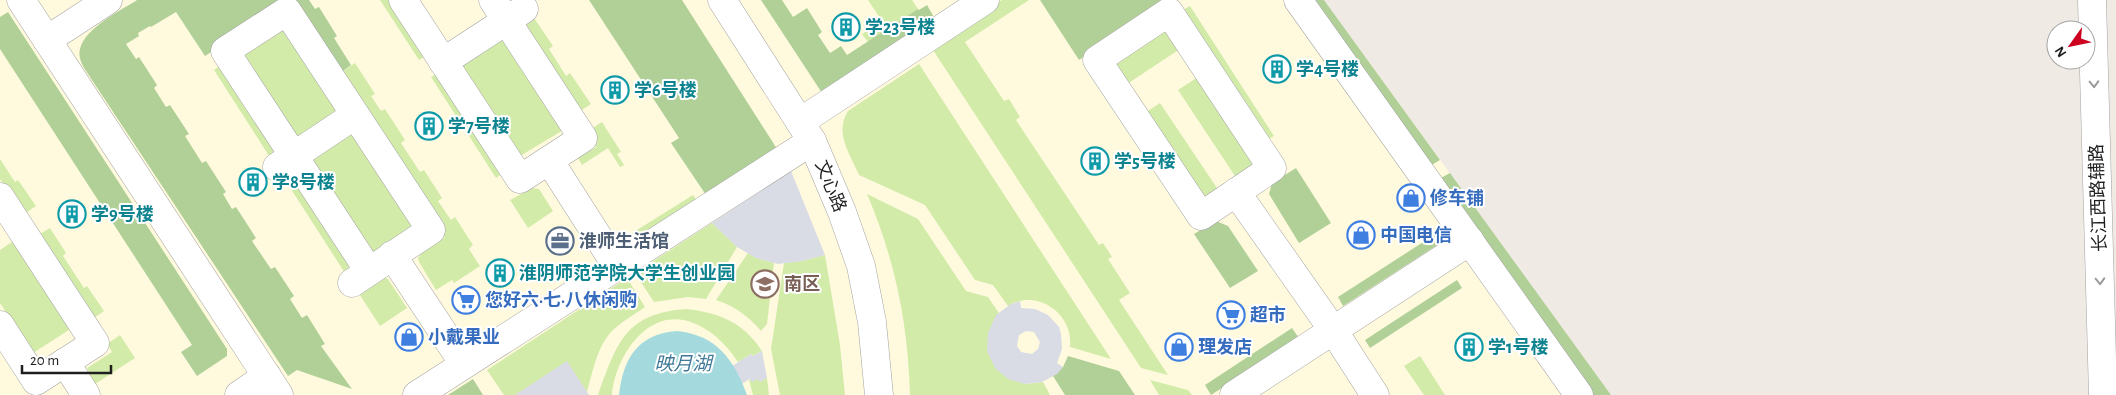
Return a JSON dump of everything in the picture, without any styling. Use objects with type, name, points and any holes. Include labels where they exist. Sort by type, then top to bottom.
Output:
[{"type":"street","points":[[21,0],[273,386],[238,395]]},
{"type":"street","points":[[47,40],[108,0]]},
{"type":"street","points":[[403,0],[436,63],[512,185],[583,138],[584,122],[508,10],[436,63]]},
{"type":"street","name":"文心路","points":[[722,0],[806,131],[842,212],[861,266],[872,322],[879,395]]},
{"type":"street","points":[[418,395],[616,265],[806,131],[985,0]]},
{"type":"street","points":[[1298,0],[1579,395]]},
{"type":"street","name":"长江西路辅路","points":[[2092,0],[2104,395]]},
{"type":"street","points":[[287,11],[355,115],[431,230],[360,277],[217,57],[287,11]]},
{"type":"street","points":[[1168,12],[1272,168],[1236,192],[1201,216],[1097,60],[1168,12]]},
{"type":"street","points":[[285,162],[355,115]]},
{"type":"street","points":[[549,160],[616,265]]},
{"type":"street","points":[[1236,192],[1333,330],[1375,395]]},
{"type":"street","points":[[0,197],[20,227],[99,332],[95,343],[28,387],[0,324]]},
{"type":"street","points":[[1234,395],[1470,241]]},
{"type":"street","points":[[392,255],[464,364]]},
{"type":"street","points":[[65,362],[86,395]]},
{"type":"shaded area","name":"南区","points":[[0,0],[1324,0],[1611,395],[0,395]]},
{"type":"shaded area","points":[[791,171],[825,255],[802,261],[778,264],[756,258],[737,247],[712,223]]},
{"type":"shaded area","points":[[1020,301],[1021,308],[1035,309],[1048,315],[1059,327],[1062,349],[1057,363],[1063,367],[1057,374],[1042,382],[1025,384],[1008,379],[995,368],[987,351],[988,333],[996,315],[1011,304]],"holes":[[[1026,331],[1034,332],[1040,342],[1038,349],[1032,354],[1021,352],[1017,346],[1019,335]]]},
{"type":"shaded area","points":[[762,351],[767,378],[760,382],[758,379],[752,382],[750,379],[730,391],[721,373],[751,354],[753,356]]},
{"type":"shaded area","points":[[567,361],[589,395],[515,395]]},
{"type":"green space","points":[[137,0],[290,0],[205,56],[176,12],[138,33],[139,36],[126,44],[136,59],[139,57],[157,85],[154,88],[166,107],[170,105],[189,134],[185,136],[202,163],[206,161],[226,192],[223,194],[232,209],[236,207],[256,238],[252,241],[271,269],[275,267],[294,296],[290,299],[302,318],[307,315],[325,344],[321,346],[352,389],[297,370],[288,376],[84,68],[79,52],[83,41],[96,27]]},
{"type":"green space","points":[[291,0],[309,0],[315,9],[319,7],[337,36],[334,38],[351,65],[339,74]]},
{"type":"green space","points":[[380,0],[395,0],[430,53],[419,60]]},
{"type":"green space","points":[[589,0],[682,0],[779,152],[708,198],[671,143],[679,138]]},
{"type":"green space","points":[[761,0],[782,0],[793,17],[807,8],[822,32],[818,35],[830,53],[841,46],[847,55],[927,5],[935,19],[822,93]]},
{"type":"green space","points":[[868,0],[912,0],[918,9],[868,42],[862,34],[882,21]]},
{"type":"green space","points":[[1002,0],[1029,0],[965,42],[1004,101],[1009,99],[1020,117],[1016,120],[1099,245],[1103,243],[1112,257],[1108,259],[1130,293],[1119,300],[1168,375],[1141,368],[931,47]]},
{"type":"green space","points":[[1040,0],[1171,0],[1079,60]]},
{"type":"green space","points":[[1309,0],[1324,0],[1440,160],[1430,166]]},
{"type":"green space","points":[[1190,6],[1274,136],[1267,140],[1183,10]]},
{"type":"green space","points":[[8,12],[227,349],[227,356],[197,376],[181,352],[192,345],[0,49],[0,17]]},
{"type":"green space","points":[[532,15],[553,46],[549,49],[566,76],[570,73],[591,104],[576,114],[518,24]]},
{"type":"green space","points":[[280,21],[341,109],[297,139],[238,51]]},
{"type":"green space","points":[[1162,24],[1180,49],[1124,86],[1107,60]]},
{"type":"green space","points":[[505,36],[565,129],[520,156],[461,66]]},
{"type":"green space","points":[[224,63],[283,151],[271,159],[214,70]]},
{"type":"green space","points":[[355,63],[375,94],[371,96],[381,111],[385,109],[405,140],[401,143],[420,172],[424,170],[442,198],[438,201],[451,220],[455,217],[473,245],[469,249],[480,266],[454,283],[452,280],[436,290],[419,262],[418,258],[421,254],[445,237],[339,74]]},
{"type":"green space","points":[[919,64],[1111,359],[1070,347],[1070,335],[1066,324],[1051,307],[1041,302],[1030,300],[1019,301],[1008,306],[993,285],[975,280],[925,205],[859,175],[843,135],[844,119],[848,111]]},
{"type":"green space","points":[[441,71],[506,171],[496,178],[431,77]]},
{"type":"green space","points":[[1198,77],[1253,160],[1254,165],[1237,179],[1178,90]]},
{"type":"green space","points":[[1160,103],[1219,191],[1202,198],[1143,114]]},
{"type":"green space","points":[[602,122],[621,152],[617,154],[624,165],[620,167],[608,148],[582,165],[578,158],[596,147],[586,132]]},
{"type":"green space","points":[[352,130],[416,225],[370,254],[310,157]]},
{"type":"green space","points":[[0,159],[15,182],[18,180],[36,206],[23,215],[0,179]]},
{"type":"green space","points":[[292,165],[357,264],[345,273],[280,172]]},
{"type":"green space","points":[[1296,168],[1331,223],[1299,243],[1269,194],[1272,183]]},
{"type":"green space","points":[[1450,173],[1611,395],[1591,395],[1439,179]]},
{"type":"green space","points":[[532,188],[539,189],[553,211],[528,228],[510,200]]},
{"type":"green space","points":[[867,194],[918,219],[966,291],[988,297],[999,313],[988,333],[1025,384],[1043,382],[1050,395],[910,395],[906,342],[898,292],[885,243]]},
{"type":"green space","points":[[693,195],[699,204],[629,246],[621,240]]},
{"type":"green space","points":[[1216,221],[1228,226],[1258,271],[1230,288],[1194,234]]},
{"type":"green space","points":[[712,223],[737,247],[706,299],[688,297],[654,302],[635,273]]},
{"type":"green space","points":[[50,228],[66,253],[63,256],[84,288],[87,286],[104,311],[91,320],[37,236]]},
{"type":"green space","points":[[1445,228],[1451,236],[1343,306],[1338,297]]},
{"type":"green space","points":[[15,240],[72,328],[33,353],[0,303],[0,250]]},
{"type":"green space","points":[[748,253],[756,258],[774,263],[767,324],[761,331],[741,312],[716,300]]},
{"type":"green space","points":[[825,255],[840,345],[845,395],[780,395],[771,349],[784,263]]},
{"type":"green space","points":[[383,277],[388,279],[407,308],[380,326],[358,292]]},
{"type":"green space","points":[[627,278],[645,307],[613,330],[603,343],[596,359],[587,392],[567,362],[515,395],[504,395],[487,370]]},
{"type":"green space","points":[[1457,280],[1462,288],[1370,348],[1365,340]]},
{"type":"green space","points":[[687,309],[720,316],[739,326],[755,341],[762,351],[752,356],[751,354],[738,362],[716,337],[696,324],[673,319],[658,322],[635,340],[626,353],[614,381],[612,395],[598,395],[611,360],[626,334],[637,324],[650,317],[666,312]]},
{"type":"green space","points":[[1292,328],[1299,338],[1211,395],[1205,385]]},
{"type":"green space","points":[[120,335],[135,358],[95,384],[87,368],[112,352],[107,344]]},
{"type":"green space","points":[[1068,356],[1119,371],[1135,395],[1065,395],[1053,376],[1063,367]]},
{"type":"green space","points":[[1420,356],[1445,395],[1424,395],[1404,366]]},
{"type":"green space","points":[[758,378],[760,382],[767,378],[769,395],[753,395],[749,380]]},
{"type":"green space","points":[[473,379],[483,395],[448,395]]},
{"type":"green space","points":[[1150,380],[1188,390],[1192,395],[1159,395]]},
{"type":"water","name":"映月湖","points":[[677,331],[691,333],[703,338],[722,351],[730,360],[747,395],[619,395],[624,370],[635,350],[652,337]]},
{"type":"place","name":"学23号楼","points":[[846,27]]},
{"type":"place","name":"学4号楼","points":[[1277,69]]},
{"type":"place","name":"学6号楼","points":[[615,90]]},
{"type":"place","name":"学7号楼","points":[[429,126]]},
{"type":"place","name":"学5号楼","points":[[1095,161]]},
{"type":"place","name":"学8号楼","points":[[253,182]]},
{"type":"place","name":"修车铺","points":[[1411,198]]},
{"type":"place","name":"学9号楼","points":[[72,214]]},
{"type":"place","name":"中国电信","points":[[1361,235]]},
{"type":"place","name":"淮师生活馆","points":[[560,241]]},
{"type":"place","name":"淮阴师范学院大学生创业园","points":[[500,273]]},
{"type":"place","name":"南区","points":[[765,284]]},
{"type":"place","name":"您好六·七·八休闲购","points":[[466,300]]},
{"type":"place","name":"超市","points":[[1231,315]]},
{"type":"place","name":"小戴果业","points":[[409,337]]},
{"type":"place","name":"理发店","points":[[1179,347]]},
{"type":"place","name":"学1号楼","points":[[1469,347]]}]
